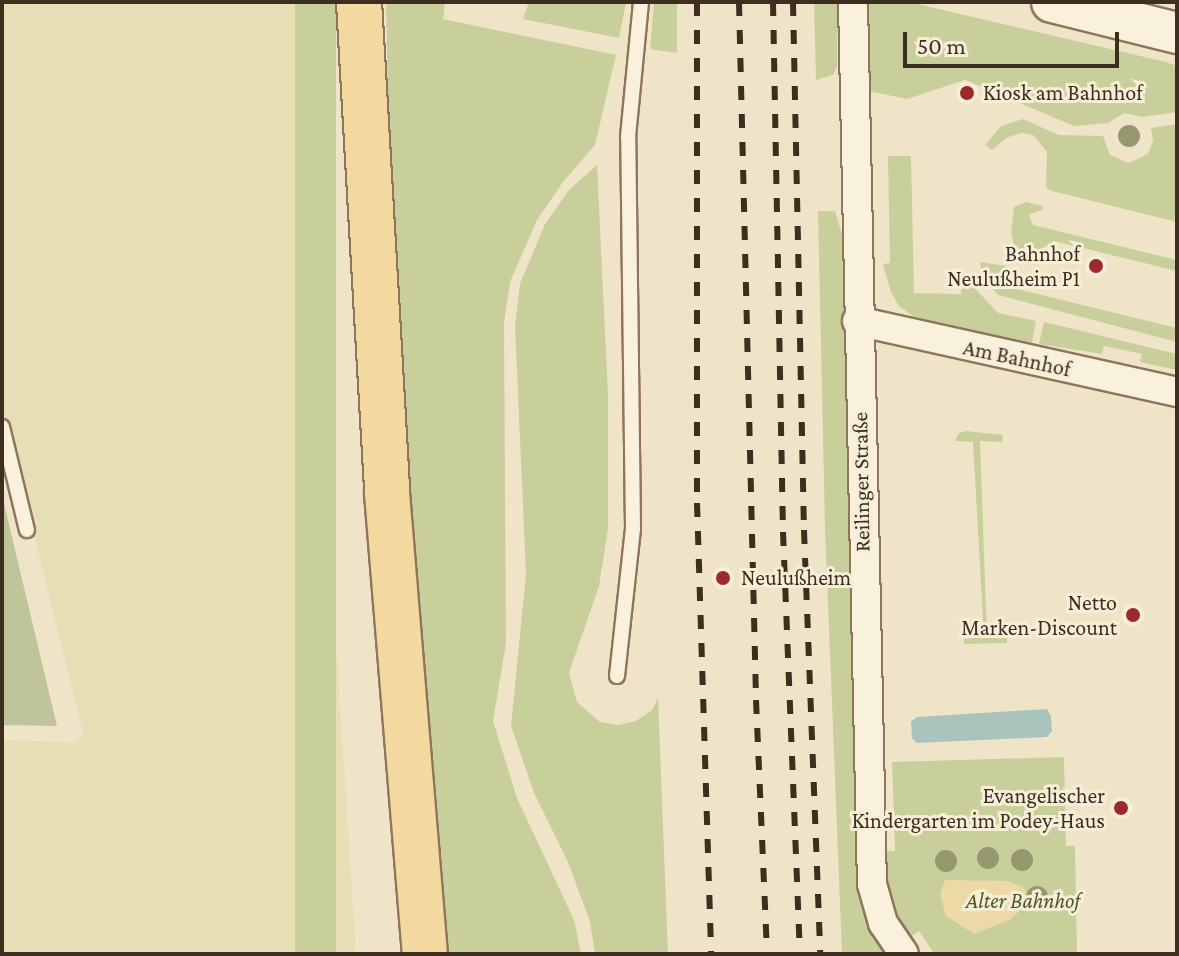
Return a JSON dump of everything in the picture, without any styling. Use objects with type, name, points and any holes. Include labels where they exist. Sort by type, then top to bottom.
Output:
[{"type":"main road","points":[[359,2],[387,493],[425,954]]},
{"type":"street","name":"Reilinger Straße","points":[[853,2],[857,321],[872,884],[883,923],[904,954]]},
{"type":"street","points":[[1064,4],[1177,33]]},
{"type":"street","name":"Am Bahnhof","points":[[857,321],[1177,392]]},
{"type":"lane","points":[[617,676],[633,528],[628,137],[641,2]]},
{"type":"lane","points":[[2,427],[27,530]]},
{"type":"shaded area","points":[[2,2],[295,2],[356,954],[2,954],[2,740],[76,743],[83,733],[2,405]]},
{"type":"green space","points":[[295,2],[336,2],[336,954],[295,954]]},
{"type":"green space","points":[[386,2],[445,2],[443,19],[616,55],[595,145],[563,182],[537,220],[510,282],[504,324],[506,643],[493,721],[517,798],[574,920],[581,954],[442,954],[406,516],[390,190]]},
{"type":"green space","points":[[529,2],[626,2],[619,38],[523,19]]},
{"type":"green space","points":[[654,2],[677,2],[677,53],[650,49]]},
{"type":"green space","points":[[814,2],[838,2],[837,67],[833,75],[816,80]]},
{"type":"green space","points":[[866,2],[909,2],[1166,62],[1177,66],[1177,112],[1143,117],[1124,113],[1108,123],[1074,126],[965,80],[907,99],[868,91]]},
{"type":"green space","points":[[1023,119],[1059,135],[1103,136],[1110,155],[1129,163],[1148,154],[1153,141],[1151,128],[1177,124],[1177,222],[1052,191],[1046,187],[1047,152],[1033,135],[1021,133],[1006,138],[992,150],[985,145],[1001,126]]},
{"type":"green space","points":[[888,156],[911,156],[914,293],[961,294],[962,285],[972,285],[998,313],[1036,321],[1031,348],[923,323],[899,306],[891,292],[883,264],[890,263]]},
{"type":"green space","points":[[597,165],[608,395],[608,529],[599,586],[569,673],[577,702],[600,722],[619,725],[636,721],[652,710],[658,698],[668,954],[595,954],[590,922],[568,862],[534,793],[511,726],[526,574],[515,326],[520,284],[545,224],[569,190]]},
{"type":"green space","points":[[1026,202],[1043,209],[1029,215],[1033,225],[1177,260],[1177,271],[1054,241],[1029,257],[1015,248],[1011,233],[1014,207]]},
{"type":"green space","points":[[818,211],[835,211],[843,238],[858,853],[890,954],[842,954],[825,528]]},
{"type":"green space","points":[[980,262],[1006,266],[1017,289],[1177,328],[1177,342],[998,295],[983,278]]},
{"type":"green space","points":[[1044,322],[1177,354],[1177,370],[1140,362],[1142,354],[1104,346],[1102,354],[1039,344]]},
{"type":"green space","points":[[959,433],[1003,435],[1002,442],[980,441],[987,638],[1007,638],[1007,643],[964,644],[964,639],[984,637],[973,442],[955,441]]},
{"type":"green space","points":[[2,495],[57,726],[2,725]]},
{"type":"green space","name":"Alter Bahnhof","points":[[1064,757],[1066,846],[1075,846],[1077,954],[930,954],[933,952],[919,931],[910,937],[897,919],[888,890],[886,851],[895,851],[892,762]]},
{"type":"sand","points":[[945,880],[1008,881],[1023,887],[1032,899],[1011,919],[974,934],[946,916],[940,894]]},
{"type":"water","points":[[1047,709],[1052,731],[1047,737],[917,743],[912,738],[911,722],[917,717]]},
{"type":"railway","points":[[697,2],[697,503],[711,954]]},
{"type":"railway","points":[[739,2],[756,700],[767,954]]},
{"type":"railway","points":[[773,2],[783,532],[800,954]]},
{"type":"railway","points":[[793,2],[804,530],[820,954]]},
{"type":"place","name":"Kiosk am Bahnhof","points":[[967,93]]},
{"type":"place","name":"Bahnhof Neulußheim P1","points":[[1096,266]]},
{"type":"place","name":"Neulußheim","points":[[723,578]]},
{"type":"place","name":"Netto Marken-Discount","points":[[1133,615]]},
{"type":"place","name":"Evangelischer Kindergarten im Podey-Haus","points":[[1121,808]]}]
